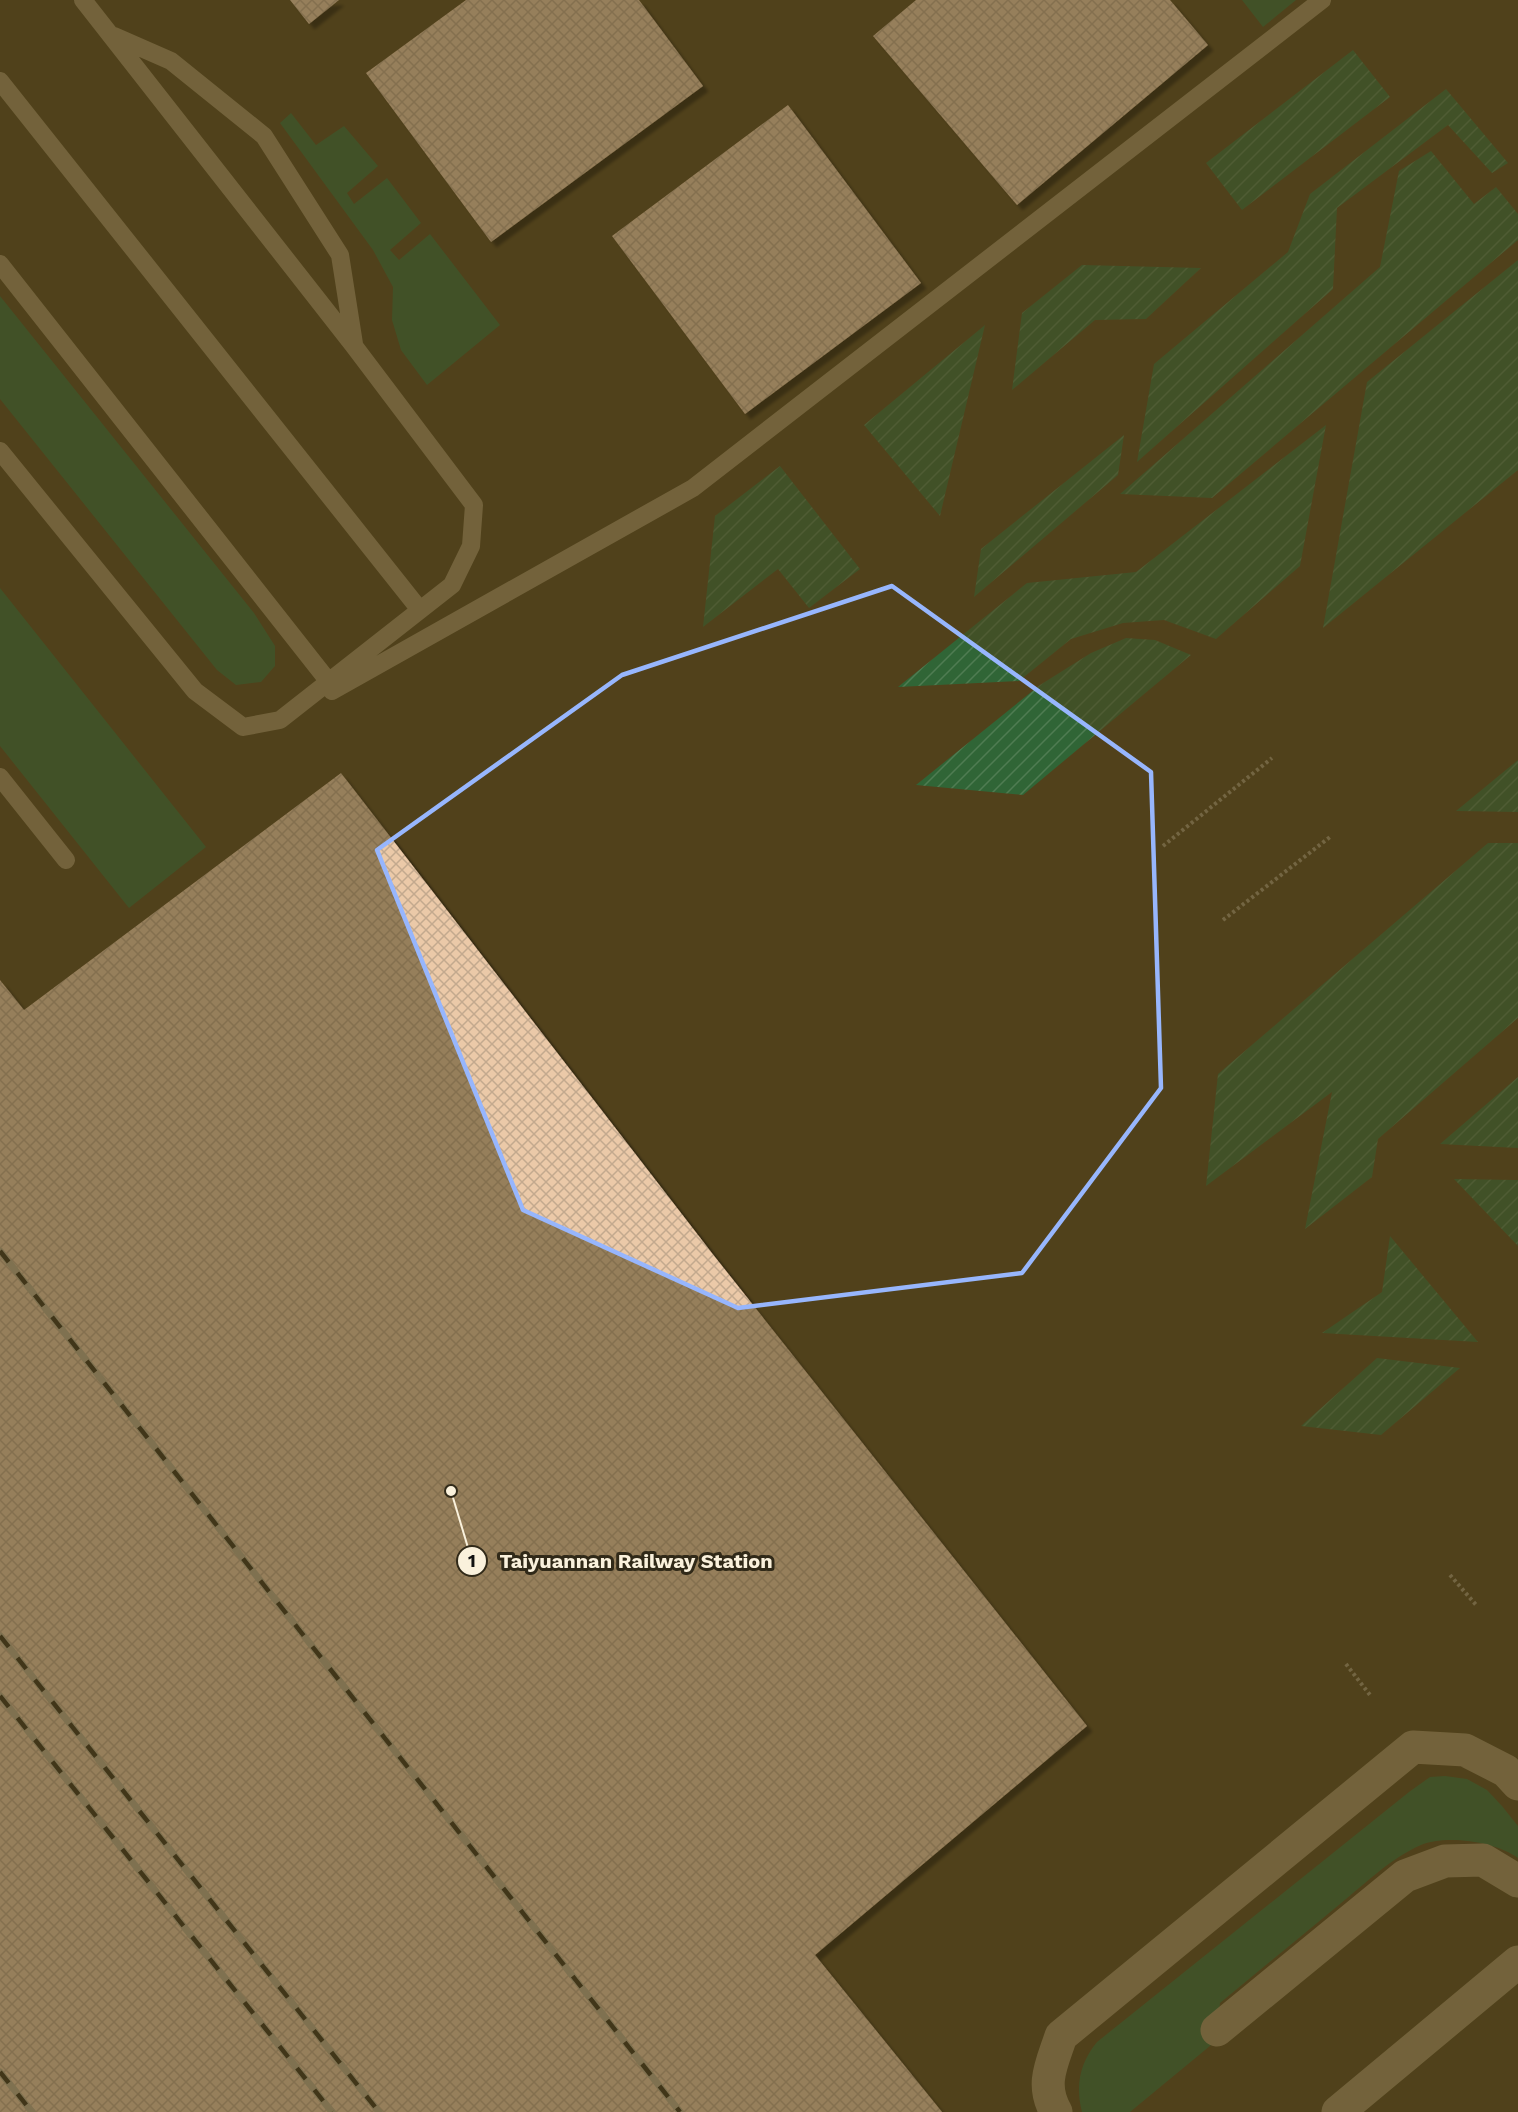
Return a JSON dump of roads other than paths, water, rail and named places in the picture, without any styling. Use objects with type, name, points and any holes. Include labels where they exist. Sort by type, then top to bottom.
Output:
[{"type":"street","points":[[1056,2112],[1051,2103],[1047,2080],[1061,2036],[1413,1747],[1466,1750],[1506,1771],[1518,1784]]},
{"type":"street","points":[[1217,2030],[1405,1876],[1444,1861],[1482,1860],[1518,1881]]},
{"type":"street","points":[[1338,2112],[1518,1962]]},
{"type":"lane","points":[[83,0],[354,346],[474,505],[471,546],[452,585],[280,720]]},
{"type":"lane","points":[[0,450],[195,692],[243,727],[280,720],[693,488],[1322,0]]},
{"type":"lane","points":[[110,34],[171,61],[264,136],[340,255],[354,346]]},
{"type":"lane","points":[[0,81],[420,610]]},
{"type":"lane","points":[[0,264],[329,682]]},
{"type":"lane","points":[[0,777],[66,860]]},
{"type":"railway","points":[[0,1251],[680,2112]]},
{"type":"railway","points":[[0,1636],[379,2112]]},
{"type":"railway","points":[[0,1696],[332,2112]]},
{"type":"railway","points":[[0,2072],[32,2112]]},
{"type":"place","name":"Taiyuannan Railway Station","points":[[451,1491]]}]
